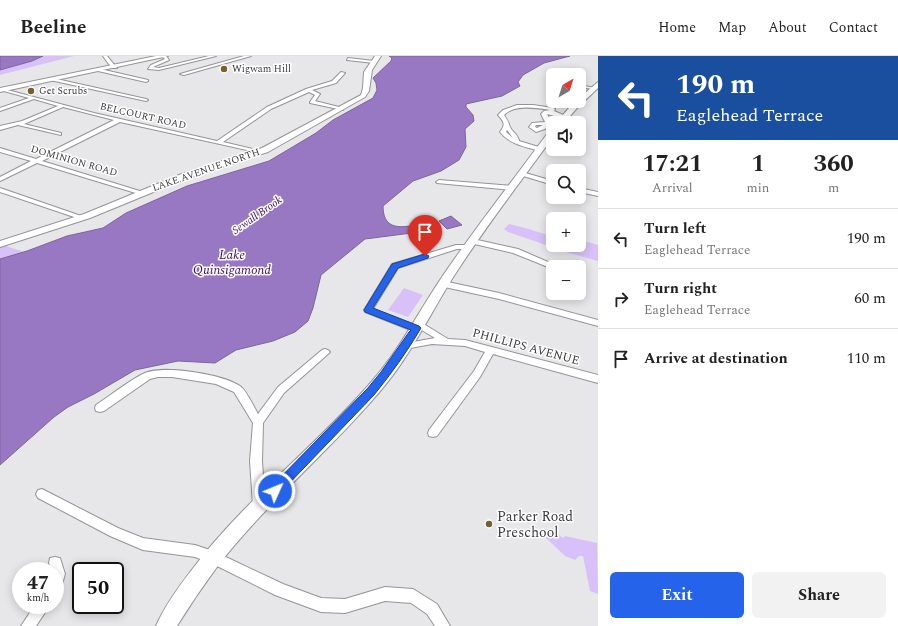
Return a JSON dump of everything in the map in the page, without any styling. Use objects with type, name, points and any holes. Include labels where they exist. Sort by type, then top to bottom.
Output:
[{"type":"main road","points":[[1,90],[164,56]]},
{"type":"main road","name":"LAKE AVENUE NORTH","points":[[0,244],[82,218],[182,177],[259,152],[280,143],[341,110],[365,94],[367,91],[367,74],[378,56]]},
{"type":"main road","points":[[567,114],[596,86]]},
{"type":"main road","points":[[166,626],[189,588],[240,525],[311,455],[371,392],[405,346],[471,244],[540,149],[546,135]]},
{"type":"street","points":[[105,56],[110,60],[109,62],[117,66]]},
{"type":"street","points":[[164,56],[168,60],[150,68],[159,69],[214,56]]},
{"type":"street","points":[[182,74],[249,56]]},
{"type":"street","points":[[219,142],[263,112],[308,90],[334,82],[344,69],[349,57],[374,62]]},
{"type":"street","points":[[100,70],[146,81]]},
{"type":"street","points":[[52,79],[146,100]]},
{"type":"street","name":"BELCOURT ROAD","points":[[1,90],[119,120],[259,152]]},
{"type":"street","points":[[308,90],[318,94],[312,102],[341,110]]},
{"type":"street","points":[[0,110],[33,98]]},
{"type":"street","points":[[0,128],[18,124],[62,106]]},
{"type":"street","points":[[540,149],[522,144],[504,134],[507,123],[501,115],[506,110],[517,107],[532,106],[567,114]]},
{"type":"street","points":[[546,116],[544,113],[552,111]]},
{"type":"street","points":[[0,179],[119,120]]},
{"type":"street","points":[[18,124],[59,134]]},
{"type":"street","name":"DOMINION ROAD","points":[[0,150],[93,176],[142,193]]},
{"type":"street","points":[[522,174],[546,181]]},
{"type":"street","points":[[439,182],[512,188]]},
{"type":"street","points":[[0,190],[82,218]]},
{"type":"street","points":[[586,191],[598,194]]},
{"type":"street","points":[[471,244],[515,251],[546,263]]},
{"type":"street","name":"PHILLIPS AVENUE","points":[[447,341],[417,327],[368,310],[395,266],[456,247],[471,244]]},
{"type":"street","points":[[444,284],[497,296],[598,323]]},
{"type":"street","name":"PHILLIPS AVENUE","points":[[405,346],[432,341],[465,343],[598,379]]},
{"type":"street","points":[[433,433],[477,374],[491,350]]},
{"type":"street","points":[[258,422],[281,390],[325,352]]},
{"type":"street","points":[[100,408],[147,376],[158,373],[172,373],[218,381],[231,386],[241,394],[258,422],[256,461],[259,506]]},
{"type":"street","points":[[42,494],[107,530],[143,544],[195,551],[213,557],[280,590],[327,606],[345,606],[385,594],[413,596],[432,609],[443,626]]},
{"type":"street","points":[[28,626],[37,614]]},
{"type":"shaded area","points":[[43,56],[74,56],[0,75],[0,70],[32,61]]},
{"type":"shaded area","points":[[509,224],[546,235],[546,245],[508,232],[504,229]]},
{"type":"shaded area","points":[[586,241],[598,245],[598,261],[566,252],[586,252]]},
{"type":"shaded area","points":[[0,244],[24,252],[0,259]]},
{"type":"shaded area","points":[[404,288],[423,295],[408,317],[388,310]]},
{"type":"shaded area","points":[[551,529],[563,538],[565,536],[597,543],[598,594],[590,591],[583,556],[579,556],[575,560],[565,556],[544,536]]},
{"type":"water","points":[[0,56],[43,56],[32,61],[0,70]]},
{"type":"water","name":"Lake Quinsigamond","points":[[389,56],[570,56],[544,63],[523,75],[518,82],[520,86],[502,96],[466,104],[466,107],[473,115],[474,121],[465,129],[466,147],[459,160],[441,171],[413,181],[383,206],[384,215],[387,221],[392,225],[405,227],[427,223],[435,230],[365,239],[321,275],[313,308],[308,321],[295,332],[273,341],[236,350],[215,363],[178,361],[135,370],[68,407],[54,417],[0,465],[0,259],[67,236],[103,228],[126,213],[187,186],[269,161],[316,133],[333,120],[373,98],[377,90],[376,83],[373,78],[391,61],[392,58]]},
{"type":"water","points":[[451,216],[462,225],[447,229],[439,221]]},
{"type":"place","name":"Wigwam Hill","points":[[224,69]]},
{"type":"place","name":"Get Scrubs","points":[[31,91]]},
{"type":"place","name":"Parker Road Preschool","points":[[489,524]]},
{"type":"route","points":[[275,491],[371,392],[385,375],[412,335],[416,328],[368,310],[395,266],[425,256]]},
{"type":"water label","name":"Sewall Brook","points":[[257,215]]}]
